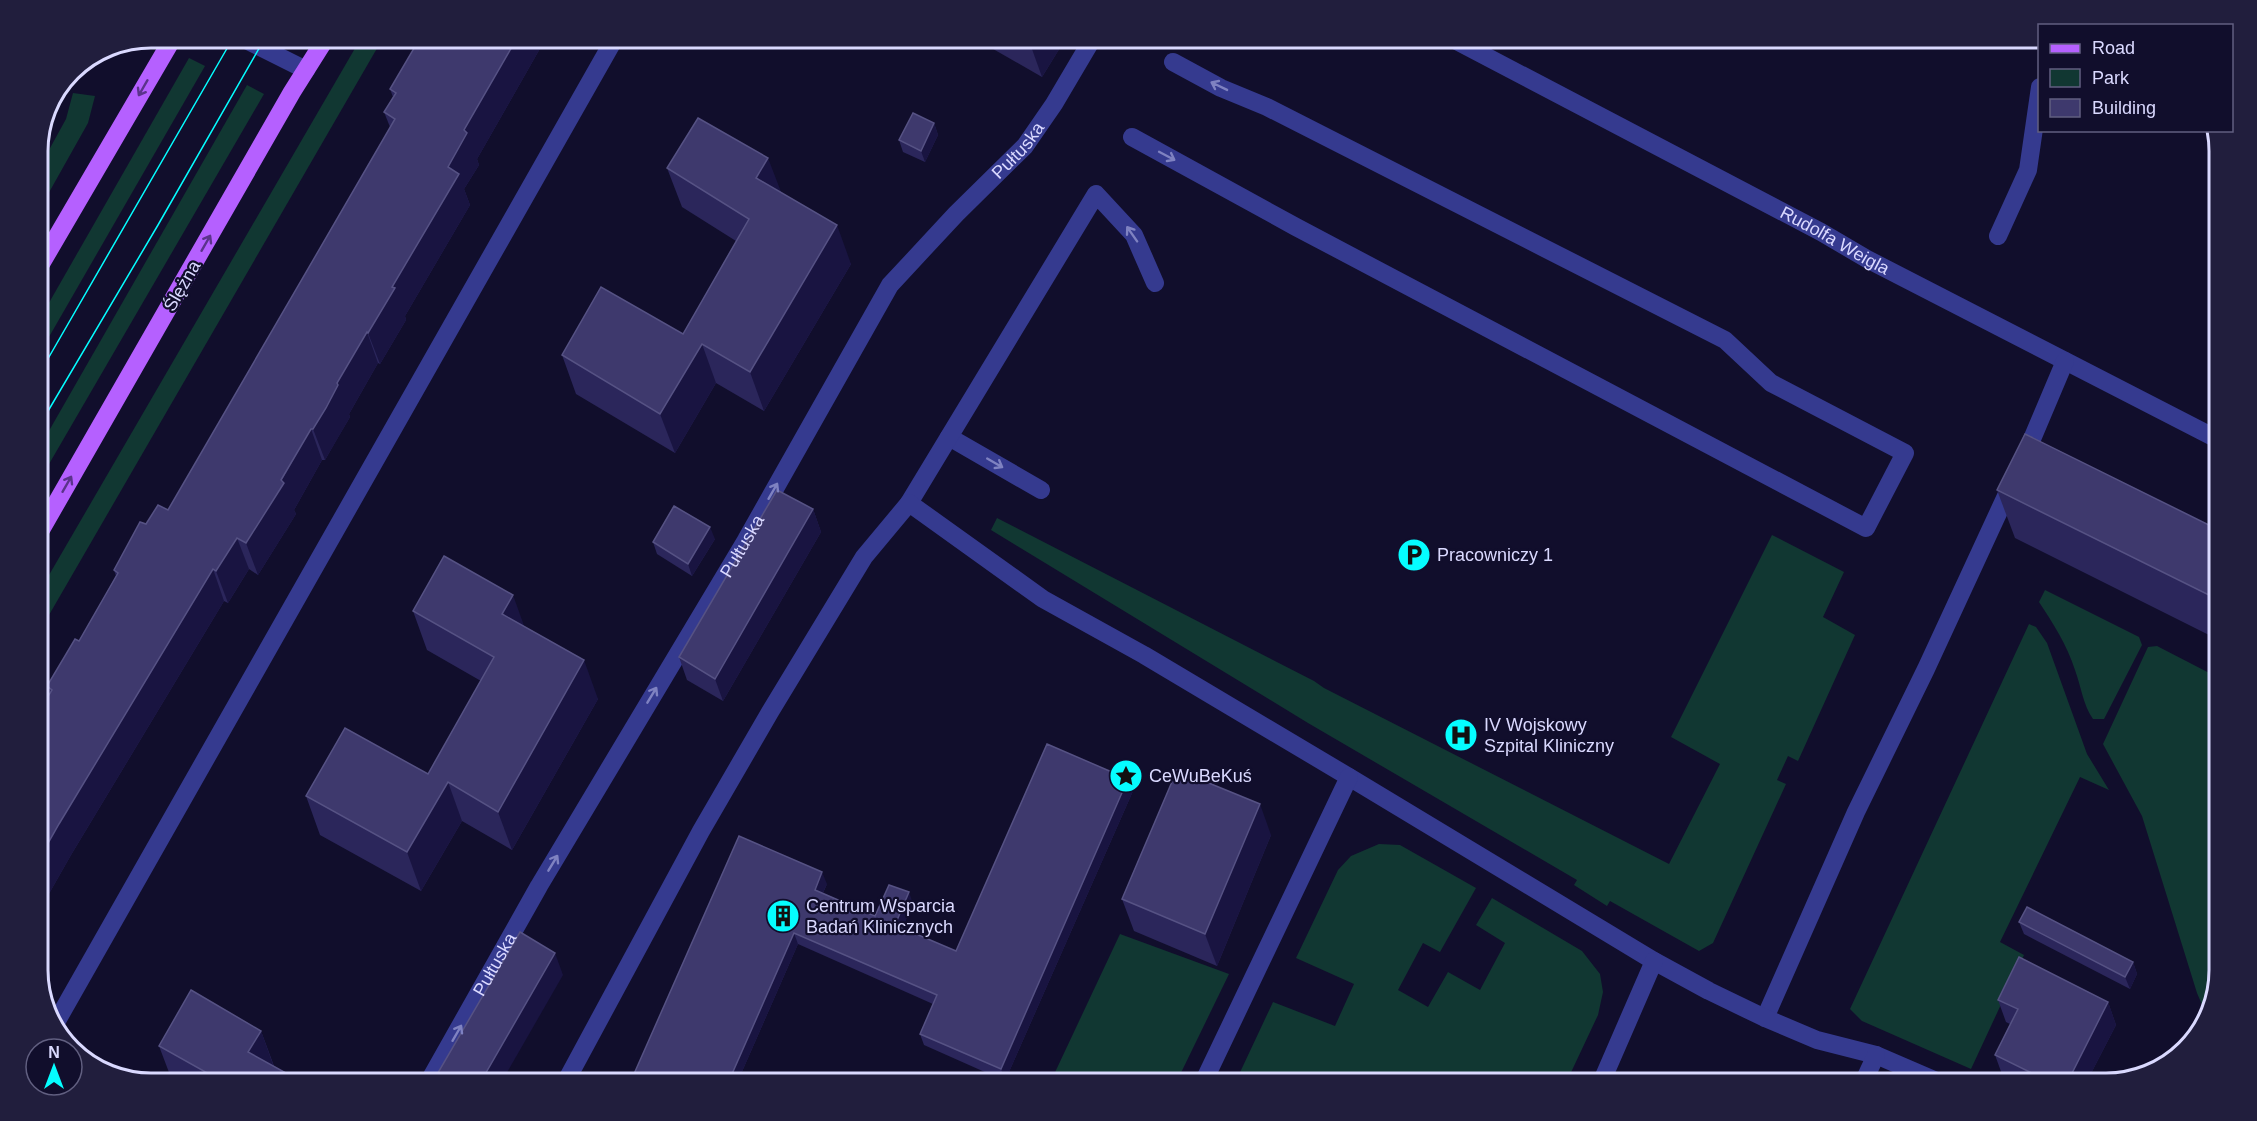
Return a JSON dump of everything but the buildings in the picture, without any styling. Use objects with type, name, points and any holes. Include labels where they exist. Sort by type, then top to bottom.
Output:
[{"type":"main road","points":[[48,252],[166,48]]},
{"type":"main road","name":"Ślężna","points":[[48,518],[320,48]]},
{"type":"street","points":[[262,48],[306,70]]},
{"type":"street","points":[[59,1017],[609,48]]},
{"type":"street","name":"Pułtuska","points":[[434,1073],[539,886],[746,540],[890,285],[1025,146],[1054,104],[1087,48]]},
{"type":"street","name":"Rudolfa Weigla","points":[[1470,48],[1811,227],[1867,259],[2209,433]]},
{"type":"street","points":[[1132,137],[1296,227],[1866,528],[1905,453],[1771,383],[1725,340],[1267,107],[1221,88],[1173,62]]},
{"type":"street","points":[[1998,236],[2028,170],[2038,101]]},
{"type":"street","points":[[570,1073],[700,831],[770,712],[864,557],[909,503],[1096,194],[1134,235],[1155,283]]},
{"type":"street","points":[[1765,1018],[1856,812],[2019,470],[2065,361]]},
{"type":"street","points":[[949,436],[1041,490]]},
{"type":"street","points":[[909,503],[1043,599],[1144,655],[1654,961],[1765,1018],[1817,1040],[1876,1056],[1917,1073]]},
{"type":"street","points":[[1208,1073],[1349,777]]},
{"type":"street","points":[[1605,1073],[1654,961]]},
{"type":"street","points":[[1868,1073],[1876,1056]]},
{"type":"green space","points":[[355,48],[377,48],[48,617],[48,577]]},
{"type":"green space","points":[[189,58],[205,66],[48,339],[48,305]]},
{"type":"green space","points":[[247,85],[264,94],[48,466],[48,433]]},
{"type":"green space","points":[[73,93],[95,96],[88,123],[48,194],[48,152],[66,119]]},
{"type":"green space","points":[[997,518],[1669,864],[1720,764],[1671,737],[1772,535],[1844,572],[1823,617],[1855,635],[1798,761],[1788,756],[1777,780],[1786,784],[1713,943],[1699,951],[1610,901],[1607,906],[1574,885],[1577,880],[1308,723],[991,530]]},
{"type":"green space","points":[[2045,590],[2139,637],[2142,645],[2104,719],[2093,719],[2087,708],[2068,652],[2039,602]]},
{"type":"green space","points":[[2029,624],[2036,627],[2047,643],[2087,754],[2109,790],[2080,777],[2000,942],[2024,955],[1971,1069],[1862,1021],[1850,1009]]},
{"type":"green space","points":[[2157,646],[2209,673],[2209,970],[2206,997],[2202,1006],[2142,816],[2103,744],[2148,647]]},
{"type":"green space","points":[[1379,844],[1400,845],[1476,888],[1440,952],[1423,943],[1398,990],[1428,1007],[1448,972],[1480,990],[1505,943],[1476,925],[1492,898],[1582,951],[1600,974],[1603,992],[1598,1015],[1571,1073],[1240,1073],[1273,1002],[1335,1026],[1354,984],[1296,958],[1338,870],[1351,856]]},
{"type":"green space","points":[[1120,934],[1229,974],[1181,1073],[1055,1073]]},
{"type":"tram line","points":[[48,359],[227,48]]},
{"type":"tram line","points":[[48,411],[259,48]]},
{"type":"place","name":"Pracowniczy 1","points":[[1414,555]]},
{"type":"place","name":"IV Wojskowy Szpital Kliniczny","points":[[1461,735]]},
{"type":"place","name":"CeWuBeKuś","points":[[1126,776]]},
{"type":"place","name":"Centrum Wsparcia Badań Klinicznych","points":[[783,916]]}]
